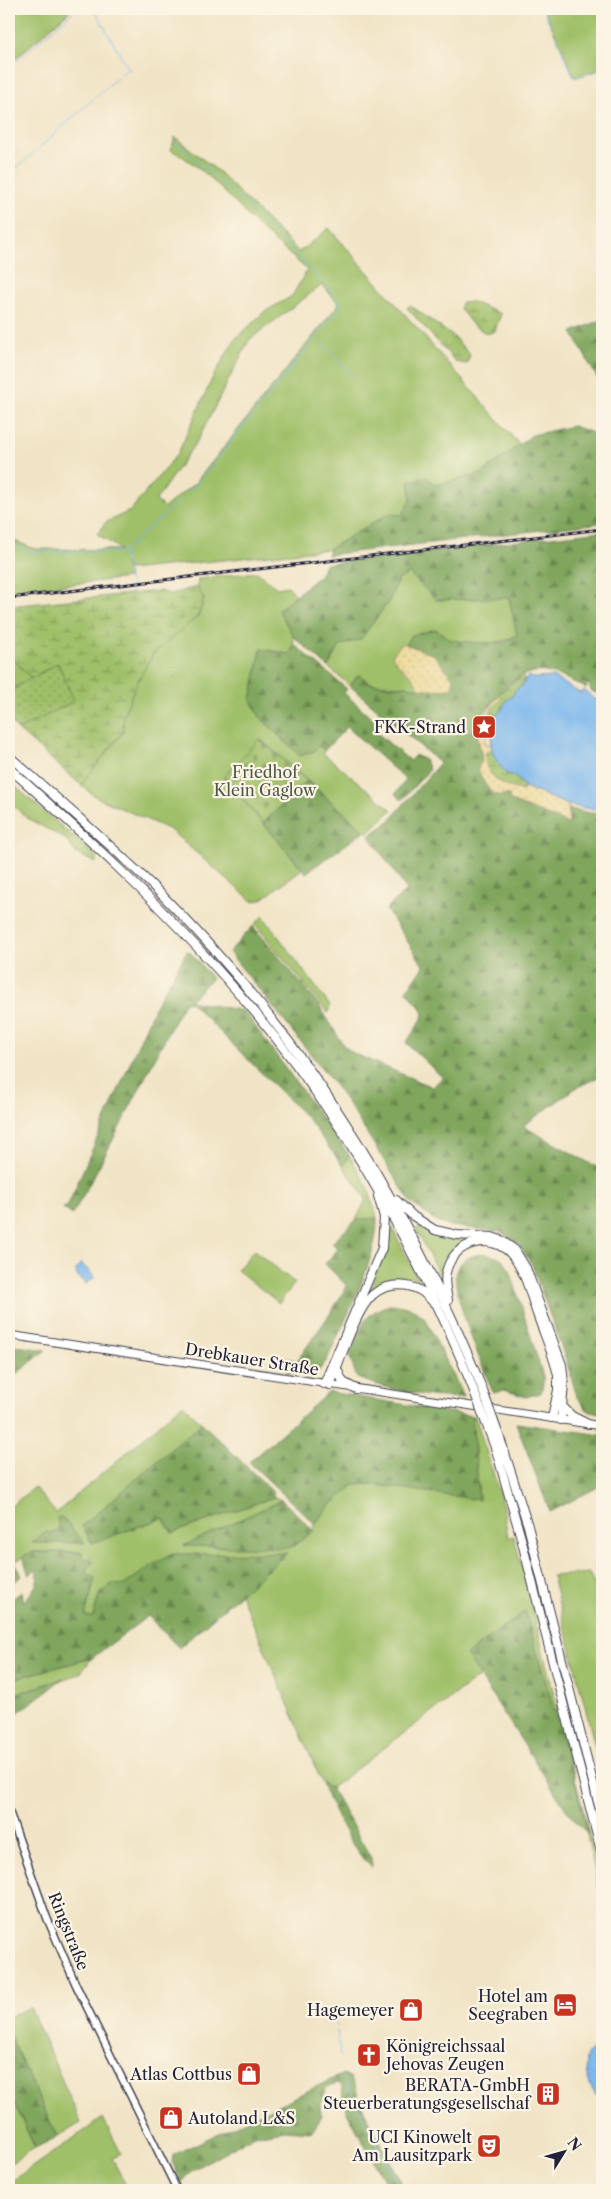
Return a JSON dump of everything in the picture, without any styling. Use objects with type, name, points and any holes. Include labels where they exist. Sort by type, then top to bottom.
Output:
[{"type":"highway","points":[[9,756],[70,809],[163,896],[222,960],[300,1056],[357,1139],[391,1196],[451,1314],[482,1388],[500,1448],[528,1526],[602,1818]]},
{"type":"highway","points":[[9,768],[63,815],[157,904],[236,989],[308,1082],[375,1185],[440,1309],[500,1448],[521,1538],[602,1855]]},
{"type":"highway","points":[[327,1384],[382,1248],[384,1217],[375,1185]]},
{"type":"highway","points":[[391,1196],[413,1216],[434,1230],[457,1235],[492,1237],[508,1244],[515,1250],[526,1268],[562,1365],[564,1384],[561,1420]]},
{"type":"highway","points":[[451,1314],[445,1278],[447,1267],[458,1251],[465,1246],[482,1242],[498,1245],[510,1254],[521,1270],[558,1375],[558,1390],[552,1418]]},
{"type":"highway","points":[[327,1384],[337,1369],[361,1312],[368,1300],[376,1292],[393,1285],[404,1285],[422,1292],[440,1309]]},
{"type":"highway","points":[[337,1369],[343,1382],[356,1389]]},
{"type":"highway","points":[[562,1406],[572,1416],[588,1424]]},
{"type":"main road","name":"Drebkauer Straße","points":[[9,1335],[602,1426]]},
{"type":"main road","name":"Ringstraße","points":[[9,1811],[47,1918],[76,1985],[177,2190]]},
{"type":"green space","points":[[9,9],[72,9],[9,64]]},
{"type":"green space","points":[[544,9],[602,9],[602,69],[575,78]]},
{"type":"green space","points":[[175,137],[219,172],[299,252],[329,228],[519,444],[484,473],[426,490],[410,504],[402,515],[388,514],[329,549],[128,570],[125,563],[129,578],[9,591],[9,539],[35,549],[121,550],[97,534],[106,522],[130,511],[178,453],[213,377],[235,339],[264,312],[292,296],[307,270],[264,232],[209,177],[171,150]],"holes":[[[322,285],[339,304],[196,482],[164,508],[156,500],[199,438],[249,340]]]},
{"type":"green space","points":[[472,302],[501,314],[495,331],[487,334],[472,324],[460,309],[461,303]]},
{"type":"green space","points":[[410,305],[454,337],[470,355],[467,364],[456,362],[407,308]]},
{"type":"green space","points":[[602,320],[602,387],[572,332]]},
{"type":"green space","points":[[573,426],[599,435],[602,431],[602,523],[327,555],[329,549],[388,514],[402,515],[411,500],[409,481],[426,477],[436,485],[481,474],[532,435]]},
{"type":"green space","points":[[602,531],[602,695],[591,691],[588,682],[586,688],[555,674],[533,672],[523,675],[504,688],[475,726],[482,759],[498,795],[511,795],[509,800],[569,824],[569,809],[602,815],[602,838],[593,839],[602,852],[599,880],[602,883],[602,1075],[576,1088],[523,1126],[602,1170],[602,1414],[587,1410],[577,1397],[565,1357],[532,1265],[519,1245],[501,1232],[439,1223],[411,1203],[349,1105],[229,952],[253,926],[319,1005],[344,1046],[355,1054],[432,1087],[443,1078],[406,1043],[422,1019],[423,1011],[406,990],[422,970],[423,965],[386,909],[407,890],[369,836],[389,821],[440,763],[350,686],[359,674],[369,683],[433,690],[434,655],[406,645],[412,635],[436,629],[451,640],[478,643],[505,642],[517,635],[509,598],[436,600],[409,573],[398,580],[389,601],[361,639],[340,646],[328,667],[294,637],[278,610],[320,575],[325,564]]},
{"type":"green space","points":[[257,572],[277,588],[288,586],[296,595],[278,610],[292,632],[294,642],[290,654],[261,649],[251,700],[260,717],[300,756],[314,751],[319,746],[325,750],[323,753],[392,810],[367,833],[260,739],[224,778],[302,869],[261,900],[252,901],[170,830],[96,797],[81,785],[123,732],[123,717],[136,684],[153,654],[198,616],[204,599],[197,587],[198,579]]},
{"type":"green space","points":[[409,573],[436,600],[509,597],[517,635],[493,643],[479,644],[452,642],[412,635],[397,663],[414,676],[419,688],[368,683],[359,675],[350,686],[328,667],[340,645],[361,638],[389,601],[398,580]]},
{"type":"green space","points":[[197,587],[204,599],[198,616],[153,654],[136,684],[123,717],[123,731],[81,785],[18,730],[73,701],[58,663],[31,678],[9,655],[9,606],[159,591],[170,594]]},
{"type":"green space","points":[[295,645],[347,689],[344,693],[378,723],[376,732],[410,761],[415,755],[425,760],[429,770],[402,800],[395,794],[406,780],[347,727],[325,750],[319,746],[314,751],[300,756],[260,717],[251,700],[261,649],[289,654]]},
{"type":"green space","points":[[9,655],[31,678],[9,691]]},
{"type":"green space","points":[[58,663],[74,701],[18,730],[9,721],[9,691]]},
{"type":"green space","points":[[521,676],[525,679],[523,684],[516,689],[511,698],[507,699],[501,711],[493,719],[490,713],[503,697],[498,697],[488,708],[493,699]]},
{"type":"green space","name":"Friedhof Klein Gaglow","points":[[259,739],[307,781],[263,823],[224,777]]},
{"type":"green space","points":[[488,750],[492,751],[505,772],[522,783],[524,790],[508,787],[492,777],[486,768],[486,752]]},
{"type":"green space","points":[[9,781],[98,858],[95,863],[76,853],[65,839],[27,818],[9,802]]},
{"type":"green space","points":[[307,781],[365,831],[306,873],[263,823]]},
{"type":"green space","points":[[263,916],[330,1006],[328,1013],[255,924]]},
{"type":"green space","points":[[187,951],[191,953],[212,978],[190,1001],[244,1011],[349,1155],[343,1166],[307,1118],[189,1001],[184,1003],[72,1215],[63,1208],[67,1207],[155,1006]]},
{"type":"green space","points":[[349,1155],[368,1187],[377,1218],[356,1220],[366,1199],[343,1166]]},
{"type":"green space","points":[[377,1218],[376,1235],[366,1271],[351,1309],[327,1360],[316,1374],[287,1372],[285,1358],[297,1361],[347,1286],[325,1264],[338,1249],[332,1243],[356,1220]]},
{"type":"green space","points":[[389,1222],[423,1288],[410,1283],[396,1282],[382,1285],[369,1291],[387,1245]]},
{"type":"green space","points":[[421,1226],[443,1236],[467,1240],[447,1258],[440,1277],[416,1229]]},
{"type":"green space","points":[[254,1250],[295,1283],[279,1303],[237,1270]]},
{"type":"green space","points":[[482,1253],[501,1258],[510,1270],[544,1379],[541,1393],[526,1397],[504,1390],[493,1393],[463,1313],[456,1282],[456,1272],[460,1264],[474,1255]]},
{"type":"green space","points":[[393,1304],[411,1308],[425,1318],[464,1397],[437,1397],[410,1393],[357,1378],[349,1355],[360,1329],[368,1317],[383,1307]]},
{"type":"green space","points":[[9,1345],[46,1350],[9,1380]]},
{"type":"green space","points":[[329,1392],[472,1416],[479,1500],[372,1484],[354,1485],[327,1508],[315,1524],[249,1462]]},
{"type":"green space","points":[[183,1404],[202,1423],[82,1526],[92,1543],[163,1518],[172,1533],[274,1497],[282,1500],[185,1546],[313,1531],[315,1524],[327,1508],[354,1485],[372,1484],[479,1499],[472,1416],[475,1416],[502,1501],[508,1537],[514,1536],[602,1885],[602,1905],[577,1789],[525,1612],[467,1655],[480,1676],[331,1788],[322,1783],[241,1595],[112,1584],[99,1595],[93,1617],[85,1616],[95,1579],[85,1572],[92,1563],[85,1561],[82,1552],[33,1552],[14,1562],[9,1562],[9,1508],[34,1487],[56,1513]],"holes":[[[59,1528],[84,1543],[33,1542]]]},
{"type":"green space","points":[[202,1423],[273,1492],[274,1497],[172,1533],[163,1518],[92,1543],[82,1526]]},
{"type":"green space","points":[[516,1423],[602,1435],[602,1485],[550,1512]]},
{"type":"green space","points":[[282,1500],[314,1531],[291,1548],[183,1546]]},
{"type":"green space","points":[[62,1517],[84,1543],[32,1543],[46,1531],[50,1534],[59,1528],[57,1518]]},
{"type":"green space","points":[[33,1552],[82,1552],[85,1561],[89,1558],[93,1562],[85,1572],[95,1578],[85,1616],[93,1617],[99,1595],[112,1584],[124,1585],[172,1554],[287,1553],[179,1648],[148,1616],[92,1658],[9,1680],[9,1601],[22,1592],[24,1602],[37,1582],[38,1578],[35,1569],[29,1576],[23,1556]]},
{"type":"green space","points":[[9,1562],[14,1562],[22,1576],[9,1586]]},
{"type":"green space","points":[[589,1573],[602,1599],[602,1774],[552,1576]]},
{"type":"green space","points":[[525,1611],[577,1789],[588,1835],[567,1811],[466,1655]]},
{"type":"green space","points":[[92,1658],[80,1674],[9,1696],[9,1680]]},
{"type":"green space","points":[[64,1678],[9,1719],[9,1696]]},
{"type":"green space","points":[[322,1783],[331,1788],[371,1858],[372,1867],[365,1861],[350,1840],[330,1803]]},
{"type":"green space","points":[[30,2007],[81,2123],[57,2137],[9,2034],[9,2017]]},
{"type":"green space","points":[[9,2034],[57,2137],[35,2148],[9,2092]]},
{"type":"green space","points":[[343,2074],[350,2077],[355,2085],[360,2102],[405,2190],[389,2190],[346,2110],[342,2087],[338,2083],[327,2087],[320,2108],[322,2116],[311,2132],[284,2130],[255,2135],[194,2169],[182,2182],[172,2162],[173,2155]]},
{"type":"green space","points":[[9,2092],[35,2148],[9,2164]]},
{"type":"green space","points":[[103,2118],[121,2153],[112,2159],[129,2190],[9,2190],[13,2180]]},
{"type":"sand","points":[[402,643],[434,655],[454,680],[451,689],[433,690],[419,688],[412,677],[392,656]]},
{"type":"sand","points":[[498,697],[503,697],[490,713],[493,719],[492,731],[487,729],[485,744],[491,744],[492,751],[486,752],[487,768],[501,783],[523,791],[525,787],[568,805],[569,824],[509,800],[510,795],[494,794],[483,780],[478,769],[482,759],[476,726]]},
{"type":"water","points":[[528,676],[533,678],[553,677],[580,693],[585,690],[594,699],[602,699],[602,811],[568,805],[525,787],[516,777],[506,773],[497,762],[491,744],[493,719],[501,711],[507,699],[511,698],[516,689],[521,687]]},
{"type":"water","points":[[81,1263],[95,1277],[86,1284],[77,1276],[76,1270]]},
{"type":"water","points":[[599,2045],[602,2046],[602,2095],[596,2095],[588,2080],[586,2058],[588,2053]]},
{"type":"waterway","points":[[9,67],[76,9]]},
{"type":"waterway","points":[[94,9],[129,70]]},
{"type":"waterway","points":[[543,9],[551,27]]},
{"type":"waterway","points":[[556,36],[574,78],[602,70]]},
{"type":"waterway","points":[[9,175],[128,68]]},
{"type":"waterway","points":[[174,141],[262,219],[342,305],[198,483],[189,491]]},
{"type":"waterway","points":[[321,341],[352,376]]},
{"type":"waterway","points":[[133,595],[123,552],[181,499]]},
{"type":"waterway","points":[[9,544],[32,552],[122,552]]},
{"type":"waterway","points":[[334,2007],[340,2056]]},
{"type":"waterway","points":[[342,2076],[401,2190]]},
{"type":"railway","points":[[9,598],[602,529]]},
{"type":"place","name":"FKK-Strand","points":[[484,727]]},
{"type":"place","name":"Hotel am Seegraben","points":[[565,2005]]},
{"type":"place","name":"Hagemeyer","points":[[411,2010]]},
{"type":"place","name":"Königreichssaal Jehovas Zeugen","points":[[369,2055]]},
{"type":"place","name":"Atlas Cottbus","points":[[249,2074]]},
{"type":"place","name":"BERATA-GmbH Steuerberatungsgesellschaf","points":[[548,2094]]},
{"type":"place","name":"Autoland L&S","points":[[171,2118]]},
{"type":"place","name":"UCI Kinowelt Am Lausitzpark","points":[[489,2146]]}]
